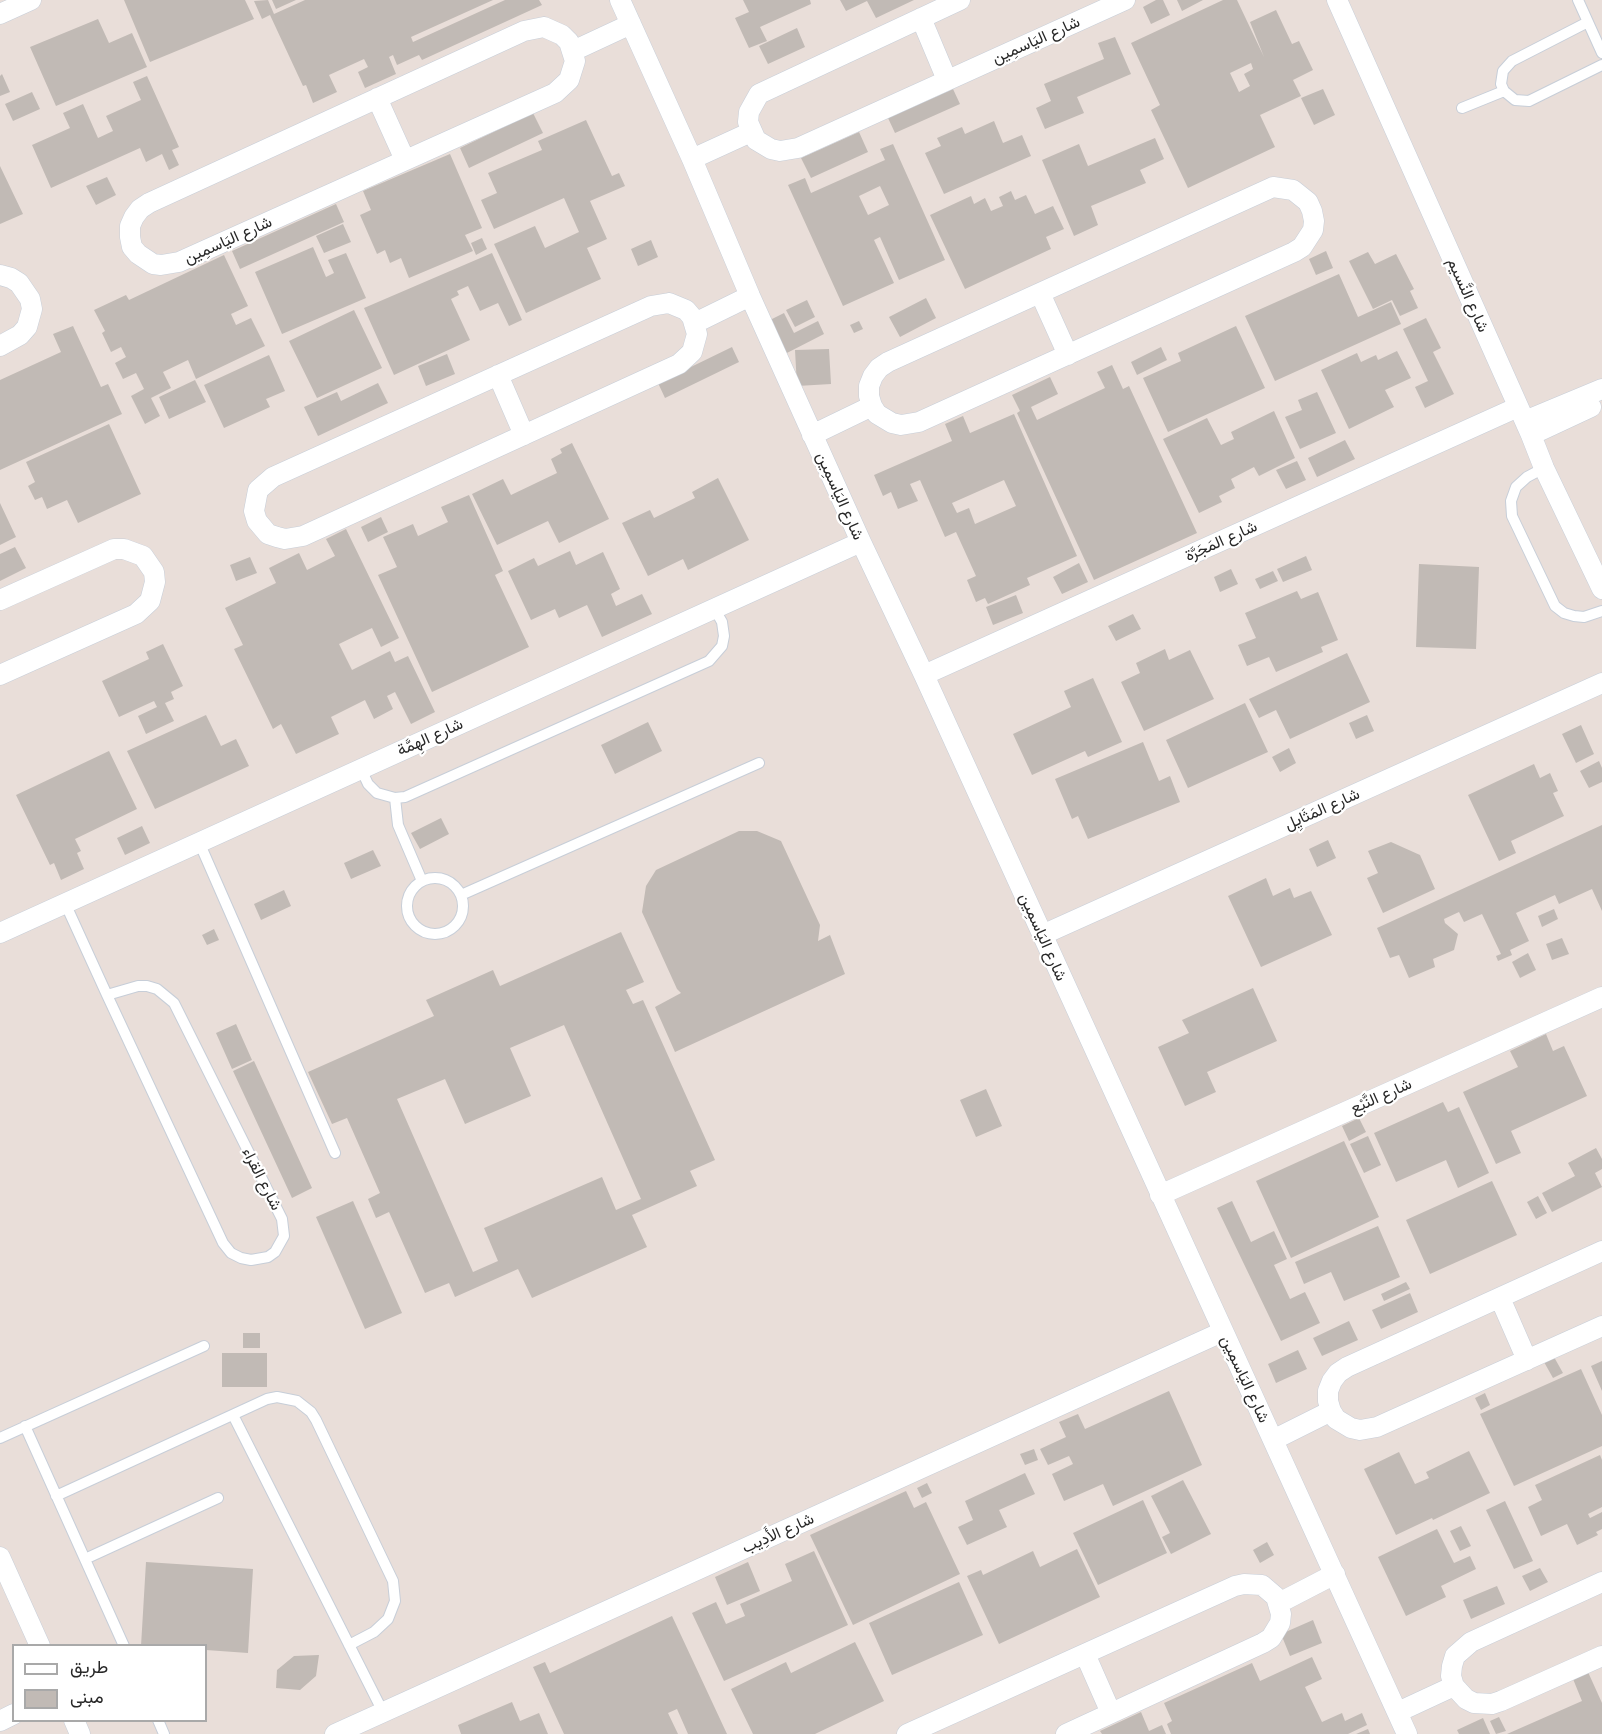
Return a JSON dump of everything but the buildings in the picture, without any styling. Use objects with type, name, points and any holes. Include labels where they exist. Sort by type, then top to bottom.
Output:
[{"type":"street","points":[[0,14],[31,0]]},
{"type":"street","name":"شارع اليَاسمِين","points":[[620,0],[692,159],[750,297],[861,542],[924,675],[1407,1734]]},
{"type":"street","points":[[692,159],[751,132],[748,122],[749,112],[759,94],[960,0]]},
{"type":"street","name":"شارع اليَاسمِين","points":[[751,132],[763,146],[771,149],[780,151],[798,148],[1125,0]]},
{"type":"street","name":"شارع النَّسيم","points":[[1337,0],[1544,468],[1602,589]]},
{"type":"street","points":[[921,18],[947,80]]},
{"type":"street","points":[[573,51],[631,24]]},
{"type":"street","name":"شارع اليَاسمِين","points":[[544,27],[562,35],[573,51],[575,61],[573,71],[563,87],[555,93],[179,262],[153,264],[132,247],[130,226],[140,209],[149,203],[534,28],[544,27]]},
{"type":"street","points":[[377,98],[405,160]]},
{"type":"street","points":[[1283,187],[1293,190],[1308,202],[1312,211],[1312,231],[1302,247],[1068,355],[918,422],[901,425],[892,423],[877,414],[869,396],[869,386],[873,376],[888,362],[1273,188],[1283,187]]},
{"type":"street","points":[[0,275],[19,283],[30,299],[32,309],[27,327],[20,335],[0,346]]},
{"type":"street","points":[[1040,293],[1068,355]]},
{"type":"street","points":[[695,323],[750,297]]},
{"type":"street","points":[[660,304],[678,306],[686,310],[695,323],[696,343],[687,358],[679,364],[303,536],[285,539],[277,537],[268,534],[257,521],[254,510],[258,490],[273,477],[498,375],[660,304]]},
{"type":"street","points":[[498,375],[525,435]]},
{"type":"street","points":[[1525,421],[1602,389]]},
{"type":"street","points":[[1525,421],[1602,402]]},
{"type":"street","name":"شارع اليَاسمِين","points":[[813,435],[872,406]]},
{"type":"street","name":"شارع المَجَرَّة","points":[[924,675],[1525,421]]},
{"type":"street","name":"شارع الهِمَّة","points":[[0,933],[861,542]]},
{"type":"street","points":[[0,600],[114,549],[124,549],[142,556],[149,564],[155,582],[150,601],[135,614],[0,675]]},
{"type":"street","name":"شارع المَثَايِل","points":[[1042,935],[1602,683]]},
{"type":"street","name":"شارع النَّبْع","points":[[1160,1195],[1602,997]]},
{"type":"street","points":[[1602,1251],[1347,1367],[1338,1373],[1328,1391],[1331,1412],[1336,1419],[1351,1428],[1360,1430],[1377,1427],[1602,1326]]},
{"type":"street","points":[[1500,1298],[1527,1360]]},
{"type":"street","name":"شارع الأَدِيب","points":[[335,1734],[1222,1332]]},
{"type":"street","name":"شارع اليَاسمِين","points":[[1273,1440],[1331,1412]]},
{"type":"street","points":[[0,1557],[39,1644]]},
{"type":"street","points":[[1279,1603],[1335,1574]]},
{"type":"street","points":[[1602,1582],[1471,1642],[1455,1656],[1451,1676],[1454,1686],[1466,1699],[1474,1703],[1492,1704],[1602,1656]]},
{"type":"street","points":[[907,1734],[1244,1584],[1262,1585],[1270,1590],[1279,1603],[1280,1623],[1271,1638],[1263,1643],[1066,1734]]},
{"type":"street","points":[[1085,1654],[1112,1713]]},
{"type":"street","points":[[1398,1712],[1454,1686]]},
{"type":"lane","points":[[1578,0],[1602,53]]},
{"type":"lane","points":[[1588,22],[1512,61],[1501,77],[1504,91],[1515,100],[1529,101],[1602,65]]},
{"type":"lane","points":[[1462,108],[1504,91]]},
{"type":"lane","points":[[1544,468],[1527,477],[1516,487],[1510,501],[1512,516],[1555,606],[1564,613],[1574,616],[1594,615],[1602,611]]},
{"type":"lane","points":[[361,769],[372,789],[386,796],[395,798],[413,794],[709,661],[722,646],[724,636],[722,622],[714,608]]},
{"type":"lane","points":[[461,895],[759,763]]},
{"type":"lane","points":[[395,798],[398,825],[422,881]]},
{"type":"lane","points":[[199,842],[334,1153]]},
{"type":"lane","points":[[430,878],[448,881],[461,895],[462,913],[452,928],[443,933],[425,932],[411,921],[407,912],[406,903],[414,886],[422,881],[430,878]]},
{"type":"lane","name":"شارع القراء","points":[[65,903],[107,995],[223,1243],[241,1258],[251,1260],[268,1257],[280,1245],[284,1236],[282,1219],[174,1004],[157,989],[147,986],[138,986],[107,995]]},
{"type":"lane","points":[[0,1438],[204,1346]]},
{"type":"lane","points":[[56,1496],[267,1399],[277,1397],[297,1401],[311,1412],[316,1420],[393,1581],[395,1590],[392,1610],[382,1626],[349,1645]]},
{"type":"lane","points":[[233,1415],[383,1712]]},
{"type":"lane","points":[[25,1426],[123,1644]]},
{"type":"lane","points":[[85,1559],[218,1498]]}]
